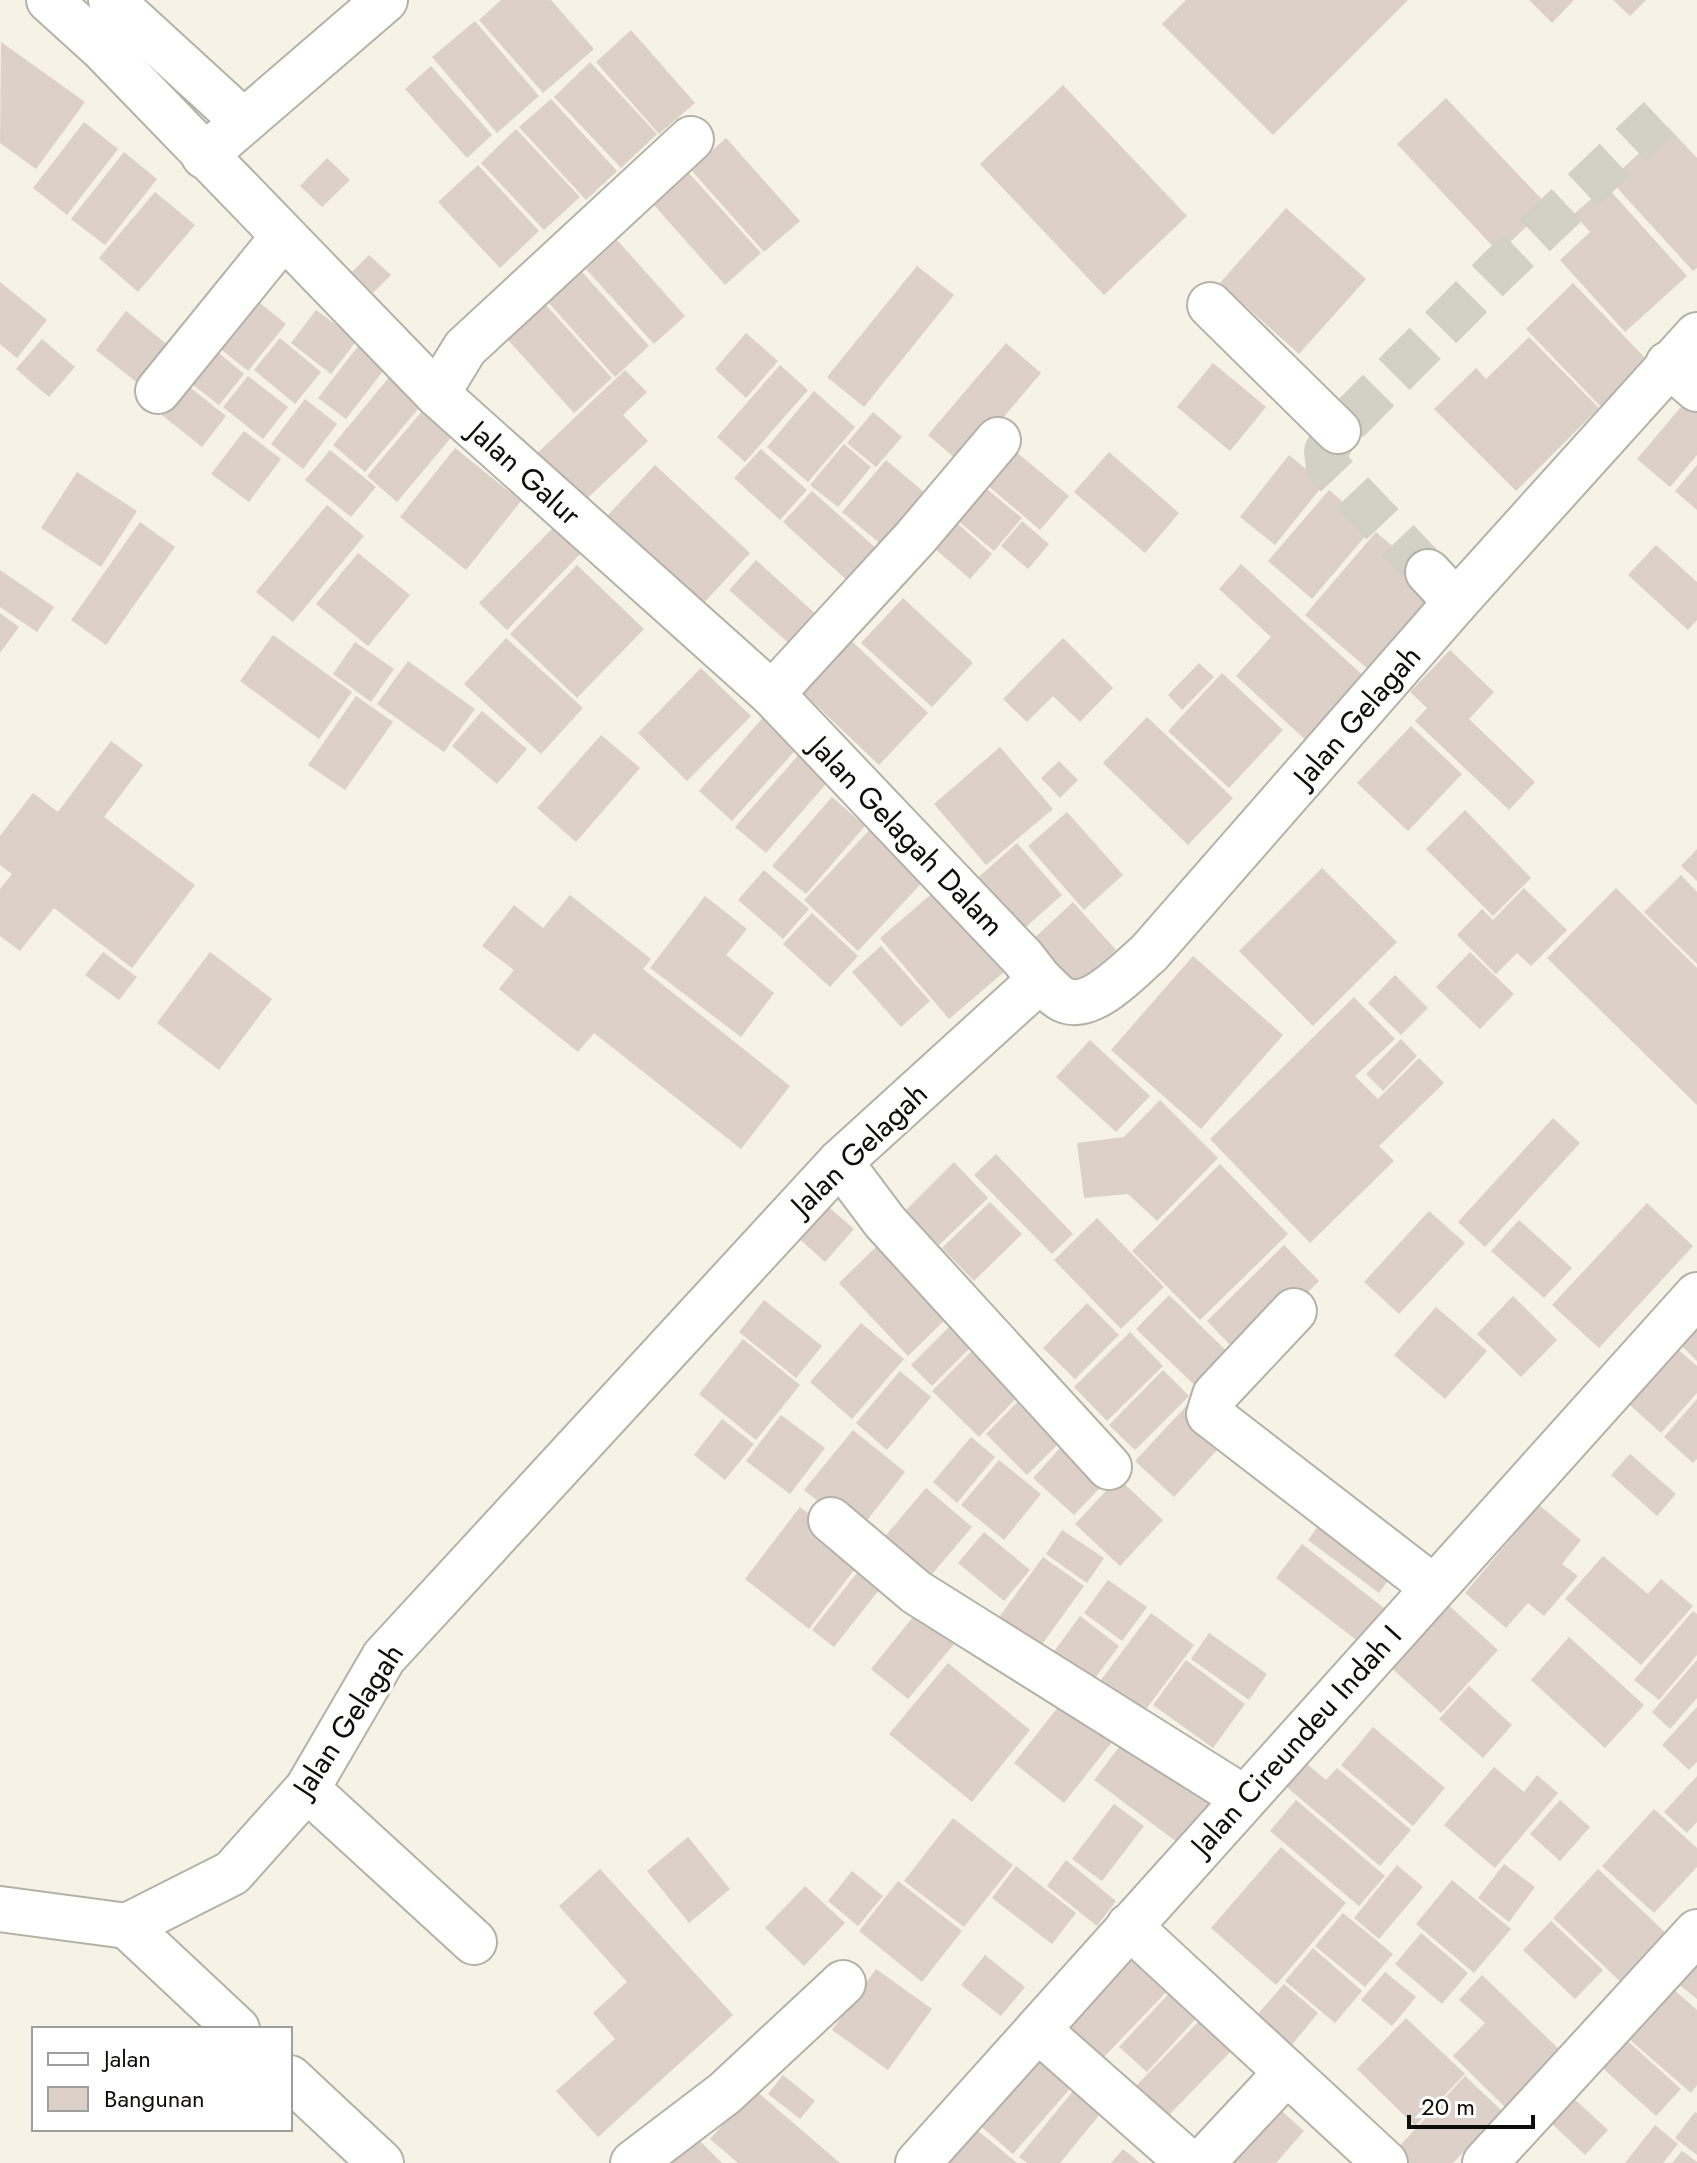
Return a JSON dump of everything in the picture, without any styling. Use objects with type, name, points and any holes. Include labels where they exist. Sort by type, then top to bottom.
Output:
[{"type":"street","name":"Jalan Galur","points":[[49,0],[103,49],[437,394],[772,694]]},
{"type":"street","points":[[204,156],[242,120],[385,0]]},
{"type":"street","points":[[122,4],[242,120]]},
{"type":"street","points":[[437,394],[465,348],[691,139]]},
{"type":"street","points":[[158,391],[283,237]]},
{"type":"street","points":[[1210,305],[1338,431]]},
{"type":"street","name":"Jalan Gelagah","points":[[127,1926],[232,1873],[307,1789],[384,1657],[840,1162],[1040,980],[1064,1000],[1079,1002],[1092,998],[1149,953],[1442,587],[1687,363]]},
{"type":"street","points":[[772,694],[916,537],[998,440]]},
{"type":"street","name":"Jalan Gelagah Dalam","points":[[772,694],[1012,946],[1040,980]]},
{"type":"street","points":[[840,1162],[885,1222],[1109,1467]]},
{"type":"street","name":"Jalan Cireundeu Indah I","points":[[918,2163],[1697,1295]]},
{"type":"street","points":[[1294,1311],[1215,1395],[1209,1414],[1433,1587]]},
{"type":"street","points":[[831,1520],[916,1592],[1244,1798]]},
{"type":"street","points":[[307,1789],[474,1942]]},
{"type":"street","points":[[0,1909],[127,1926],[235,2027]]},
{"type":"street","points":[[1129,1926],[1385,2163]]},
{"type":"street","points":[[1485,2163],[1697,1932]]},
{"type":"street","points":[[633,2163],[725,2093],[843,1983]]},
{"type":"street","points":[[1053,2043],[1189,2163]]},
{"type":"street","points":[[1202,2163],[1287,2072]]},
{"type":"street","points":[[292,2080],[381,2163]]},
{"type":"building","points":[[501,0],[551,0],[594,49],[543,93],[479,20]]},
{"type":"building","points":[[1186,0],[1408,0],[1273,135],[1162,24]]},
{"type":"building","points":[[1529,0],[1574,0],[1552,23]]},
{"type":"building","points":[[1613,0],[1646,0],[1630,16]]},
{"type":"building","points":[[475,21],[539,96],[497,133],[432,57]]},
{"type":"building","points":[[631,30],[695,103],[659,134],[596,62]]},
{"type":"building","points":[[1,42],[85,102],[36,169],[0,143]]},
{"type":"building","points":[[590,62],[657,134],[621,168],[554,97]]},
{"type":"building","points":[[431,66],[492,135],[467,158],[405,89]]},
{"type":"building","points":[[1063,85],[1187,216],[1104,295],[980,164]]},
{"type":"building","points":[[1446,98],[1548,206],[1499,253],[1397,144]]},
{"type":"building","points":[[551,99],[617,171],[586,200],[519,127]]},
{"type":"building","points":[[84,122],[118,149],[67,215],[33,188]]},
{"type":"building","points":[[1668,127],[1697,158],[1697,268],[1693,271],[1610,180]]},
{"type":"building","points":[[516,129],[580,197],[544,230],[481,163]]},
{"type":"building","points":[[726,138],[800,221],[764,252],[691,170]]},
{"type":"building","points":[[124,152],[157,179],[105,245],[71,219]]},
{"type":"building","points":[[327,158],[350,180],[322,207],[300,186]]},
{"type":"building","points":[[478,165],[539,231],[500,268],[438,202]]},
{"type":"building","points":[[688,172],[761,253],[725,285],[653,204]]},
{"type":"building","points":[[1606,186],[1687,276],[1625,332],[1560,260],[1590,232],[1574,214]]},
{"type":"building","points":[[155,192],[195,225],[138,292],[99,258]]},
{"type":"building","points":[[1286,208],[1366,279],[1299,354],[1220,283]]},
{"type":"building","points":[[617,240],[685,316],[654,344],[586,269]]},
{"type":"building","points":[[369,255],[391,275],[373,293],[352,272]]},
{"type":"building","points":[[917,266],[954,295],[864,407],[827,377]]},
{"type":"building","points":[[581,271],[649,346],[615,377],[548,302]]},
{"type":"building","points":[[0,282],[47,320],[17,358],[0,344]]},
{"type":"building","points":[[1573,283],[1649,362],[1602,408],[1526,329]]},
{"type":"building","points":[[245,291],[286,324],[248,371],[207,338]]},
{"type":"building","points":[[546,305],[612,378],[574,413],[507,339]]},
{"type":"building","points":[[316,310],[357,340],[331,374],[291,343]]},
{"type":"building","points":[[126,311],[174,350],[144,388],[96,350]]},
{"type":"building","points":[[746,333],[778,361],[746,398],[715,369]]},
{"type":"building","points":[[1529,337],[1599,408],[1516,491],[1434,409],[1476,368],[1486,379]]},
{"type":"building","points":[[280,338],[321,372],[295,404],[254,370]]},
{"type":"building","points":[[42,339],[75,367],[49,397],[16,369]]},
{"type":"building","points":[[362,341],[390,362],[346,419],[318,398]]},
{"type":"building","points":[[1006,343],[1041,373],[963,465],[928,435]]},
{"type":"building","points":[[208,344],[244,374],[219,405],[183,377]]},
{"type":"building","points":[[1213,363],[1266,407],[1230,451],[1177,407]]},
{"type":"building","points":[[780,365],[808,390],[745,462],[717,437]]},
{"type":"building","points":[[625,370],[647,392],[623,415],[648,441],[575,510],[529,461]]},
{"type":"building","points":[[391,375],[423,403],[365,472],[333,445]]},
{"type":"building","points":[[248,376],[288,407],[263,439],[223,407]]},
{"type":"building","points":[[182,381],[226,416],[202,447],[158,412]]},
{"type":"building","points":[[814,391],[855,427],[808,482],[767,447]]},
{"type":"building","points":[[1691,395],[1697,400],[1697,455],[1670,487],[1637,459]]},
{"type":"building","points":[[305,399],[337,424],[303,469],[271,444]]},
{"type":"building","points":[[424,409],[454,434],[397,502],[367,476]]},
{"type":"building","points":[[873,412],[902,437],[876,467],[847,443]]},
{"type":"building","points":[[244,431],[281,459],[249,502],[211,474]]},
{"type":"building","points":[[844,444],[871,467],[838,507],[810,485]]},
{"type":"building","points":[[1008,445],[1069,496],[1040,530],[980,479]]},
{"type":"building","points":[[455,448],[521,501],[466,570],[400,517]]},
{"type":"building","points":[[761,449],[807,490],[780,520],[734,478]]},
{"type":"building","points":[[330,450],[376,487],[351,517],[305,480]]},
{"type":"building","points":[[1109,452],[1179,513],[1145,553],[1074,492]]},
{"type":"building","points":[[1289,455],[1324,484],[1275,545],[1240,517]]},
{"type":"building","points":[[886,460],[931,498],[888,550],[842,512]]},
{"type":"building","points":[[655,465],[750,553],[689,619],[594,530]]},
{"type":"building","points":[[1697,465],[1697,510],[1675,491]]},
{"type":"building","points":[[77,472],[137,511],[101,567],[41,528]]},
{"type":"building","points":[[977,481],[1022,518],[994,551],[950,514]]},
{"type":"building","points":[[1329,490],[1373,527],[1312,599],[1268,561]]},
{"type":"building","points":[[812,491],[879,551],[850,583],[783,522]]},
{"type":"building","points":[[327,505],[364,536],[293,622],[256,592]]},
{"type":"building","points":[[948,515],[992,554],[970,579],[926,541]]},
{"type":"building","points":[[1022,521],[1049,544],[1028,569],[1001,546]]},
{"type":"building","points":[[140,522],[175,547],[106,645],[71,620]]},
{"type":"building","points":[[554,527],[581,553],[507,630],[479,603]]},
{"type":"building","points":[[1376,532],[1446,592],[1375,675],[1305,615]]},
{"type":"building","points":[[1656,545],[1697,582],[1697,620],[1688,630],[1628,575]]},
{"type":"building","points":[[358,553],[410,595],[368,646],[316,604]]},
{"type":"building","points":[[756,560],[819,617],[793,647],[729,590]]},
{"type":"building","points":[[1241,564],[1368,680],[1310,744],[1236,676],[1271,637],[1219,589]]},
{"type":"building","points":[[577,565],[644,629],[577,698],[510,634]]},
{"type":"building","points":[[0,570],[54,607],[37,632],[0,607]]},
{"type":"building","points":[[903,598],[973,663],[932,707],[861,643]]},
{"type":"building","points":[[0,613],[19,627],[0,653]]},
{"type":"building","points":[[842,632],[928,713],[879,765],[794,684]]},
{"type":"building","points":[[273,635],[352,692],[319,739],[240,681]]},
{"type":"building","points":[[506,638],[583,708],[541,754],[464,684]]},
{"type":"building","points":[[1063,638],[1113,688],[1080,722],[1053,696],[1027,722],[1003,699]]},
{"type":"building","points":[[355,642],[394,669],[371,702],[333,674]]},
{"type":"building","points":[[1450,650],[1494,692],[1469,719],[1535,782],[1509,810],[1415,721],[1427,708],[1410,692]]},
{"type":"building","points":[[408,661],[475,709],[444,752],[377,704]]},
{"type":"building","points":[[1199,663],[1214,677],[1182,710],[1168,695]]},
{"type":"building","points":[[701,668],[751,716],[687,781],[638,733]]},
{"type":"building","points":[[1222,673],[1283,730],[1229,788],[1168,731]]},
{"type":"building","points":[[356,696],[393,722],[345,790],[308,765]]},
{"type":"building","points":[[482,711],[527,749],[497,784],[452,746]]},
{"type":"building","points":[[766,714],[800,745],[732,821],[699,791]]},
{"type":"building","points":[[1147,717],[1233,798],[1188,845],[1103,763]]},
{"type":"building","points":[[1411,726],[1462,774],[1408,831],[1357,783]]},
{"type":"building","points":[[601,735],[640,768],[576,842],[537,808]]},
{"type":"building","points":[[111,741],[143,765],[104,817],[195,885],[132,968],[54,908],[20,951],[0,936],[0,889],[12,874],[0,865],[0,836],[33,793],[58,812]]},
{"type":"building","points":[[1000,747],[1053,809],[986,865],[934,804]]},
{"type":"building","points":[[802,751],[832,777],[766,853],[735,827]]},
{"type":"building","points":[[1059,761],[1078,780],[1060,798],[1041,778]]},
{"type":"building","points":[[832,797],[865,826],[806,894],[772,866]]},
{"type":"building","points":[[1465,810],[1531,878],[1493,916],[1426,849]]},
{"type":"building","points":[[1067,812],[1123,875],[1084,910],[1028,846]]},
{"type":"building","points":[[876,823],[930,874],[858,951],[804,900]]},
{"type":"building","points":[[1017,843],[1062,895],[1018,934],[973,882]]},
{"type":"building","points":[[1697,849],[1697,881],[1681,866]]},
{"type":"building","points":[[1322,868],[1397,942],[1313,1026],[1239,951]]},
{"type":"building","points":[[764,870],[809,909],[783,939],[738,900]]},
{"type":"building","points":[[1681,875],[1697,892],[1697,964],[1644,912]]},
{"type":"building","points":[[942,885],[1011,966],[949,1019],[880,938]]},
{"type":"building","points":[[1524,888],[1567,930],[1531,966],[1517,953],[1496,974],[1457,935],[1482,909],[1493,920]]},
{"type":"building","points":[[1616,888],[1697,968],[1697,1105],[1547,958]]},
{"type":"building","points":[[570,895],[651,959],[643,969],[790,1086],[741,1149],[594,1033],[578,1052],[499,989],[514,970],[482,946],[514,905],[543,928]]},
{"type":"building","points":[[705,896],[747,929],[726,955],[774,993],[741,1037],[650,968]]},
{"type":"building","points":[[1073,902],[1116,950],[1073,990],[1029,943]]},
{"type":"building","points":[[812,913],[858,956],[830,987],[783,944]]},
{"type":"building","points":[[881,946],[930,1001],[901,1027],[852,972]]},
{"type":"building","points":[[103,952],[137,977],[119,1000],[85,975]]},
{"type":"building","points":[[210,952],[272,999],[219,1070],[157,1023]]},
{"type":"building","points":[[1470,952],[1514,994],[1480,1029],[1436,987]]},
{"type":"building","points":[[1193,956],[1283,1035],[1201,1129],[1111,1050]]},
{"type":"building","points":[[1395,975],[1428,1008],[1401,1035],[1368,1003]]},
{"type":"building","points":[[1354,997],[1395,1039],[1355,1076],[1378,1099],[1419,1058],[1444,1083],[1379,1146],[1394,1161],[1310,1243],[1210,1139]]},
{"type":"building","points":[[1401,1039],[1417,1056],[1383,1091],[1366,1074]]},
{"type":"building","points":[[1090,1040],[1150,1096],[1116,1132],[1056,1077]]},
{"type":"building","points":[[1160,1100],[1218,1158],[1157,1221],[1128,1194],[1084,1198],[1077,1143],[1124,1137]]},
{"type":"building","points":[[1553,1118],[1580,1143],[1485,1247],[1458,1222]]},
{"type":"building","points":[[996,1154],[1073,1234],[1052,1254],[974,1175]]},
{"type":"building","points":[[954,1162],[988,1198],[939,1245],[906,1210]]},
{"type":"building","points":[[1220,1164],[1288,1234],[1200,1320],[1132,1251]]},
{"type":"building","points":[[823,1202],[854,1229],[825,1262],[794,1234]]},
{"type":"building","points":[[990,1202],[1022,1234],[974,1281],[942,1248]]},
{"type":"building","points":[[1647,1203],[1693,1246],[1599,1348],[1552,1305]]},
{"type":"building","points":[[1429,1211],[1465,1243],[1399,1314],[1364,1282]]},
{"type":"building","points":[[1097,1218],[1164,1287],[1121,1329],[1054,1260]]},
{"type":"building","points":[[1519,1220],[1572,1268],[1544,1298],[1491,1251]]},
{"type":"building","points":[[882,1241],[952,1313],[908,1356],[839,1283]]},
{"type":"building","points":[[1284,1245],[1319,1281],[1243,1358],[1207,1321]]},
{"type":"building","points":[[1169,1295],[1239,1363],[1207,1397],[1136,1329]]},
{"type":"building","points":[[1513,1296],[1557,1340],[1521,1377],[1477,1334]]},
{"type":"building","points":[[764,1300],[822,1346],[796,1378],[739,1332]]},
{"type":"building","points":[[1087,1303],[1119,1335],[1075,1379],[1043,1348]]},
{"type":"building","points":[[1436,1307],[1487,1351],[1445,1399],[1394,1355]]},
{"type":"building","points":[[1697,1313],[1697,1361],[1673,1337]]},
{"type":"building","points":[[959,1317],[979,1339],[932,1386],[911,1365]]},
{"type":"building","points":[[861,1323],[904,1359],[852,1419],[810,1382]]},
{"type":"building","points":[[1130,1332],[1163,1366],[1107,1421],[1074,1387]]},
{"type":"building","points":[[743,1339],[800,1385],[756,1440],[699,1394]]},
{"type":"building","points":[[1669,1342],[1697,1366],[1697,1393],[1661,1433],[1620,1396]]},
{"type":"building","points":[[979,1344],[1025,1389],[979,1437],[932,1391]]},
{"type":"building","points":[[1163,1370],[1189,1396],[1135,1450],[1109,1425]]},
{"type":"building","points":[[900,1371],[931,1397],[887,1450],[856,1423]]},
{"type":"building","points":[[1025,1394],[1067,1435],[1027,1475],[986,1434]]},
{"type":"building","points":[[1697,1399],[1697,1459],[1693,1463],[1664,1437]]},
{"type":"building","points":[[1190,1402],[1228,1438],[1174,1497],[1135,1461]]},
{"type":"building","points":[[781,1415],[825,1448],[790,1494],[746,1461]]},
{"type":"building","points":[[722,1419],[754,1444],[725,1480],[694,1455]]},
{"type":"building","points":[[853,1430],[905,1472],[857,1533],[804,1490]]},
{"type":"building","points":[[971,1437],[995,1457],[957,1503],[933,1482]]},
{"type":"building","points":[[1069,1438],[1111,1476],[1074,1515],[1033,1478]]},
{"type":"building","points":[[1630,1454],[1676,1494],[1657,1516],[1611,1475]]},
{"type":"building","points":[[999,1460],[1041,1494],[1004,1540],[961,1505]]},
{"type":"building","points":[[1118,1478],[1163,1520],[1120,1566],[1075,1524]]},
{"type":"building","points":[[926,1488],[972,1527],[922,1586],[876,1547]]},
{"type":"building","points":[[1539,1505],[1581,1540],[1562,1564],[1578,1576],[1544,1616],[1528,1603],[1506,1628],[1465,1593]]},
{"type":"building","points":[[800,1507],[864,1557],[809,1629],[745,1579]]},
{"type":"building","points":[[1325,1517],[1396,1570],[1379,1593],[1308,1540]]},
{"type":"building","points":[[1062,1530],[1104,1558],[1087,1583],[1046,1554]]},
{"type":"building","points":[[984,1532],[1030,1570],[1004,1601],[958,1563]]},
{"type":"building","points":[[1302,1544],[1384,1608],[1359,1642],[1276,1578]]},
{"type":"building","points":[[1603,1556],[1648,1594],[1661,1579],[1693,1606],[1641,1665],[1565,1599]]},
{"type":"building","points":[[1043,1557],[1084,1586],[1033,1657],[992,1627]]},
{"type":"building","points":[[868,1559],[890,1576],[834,1647],[812,1630]]},
{"type":"building","points":[[1108,1580],[1147,1607],[1122,1641],[1084,1613]]},
{"type":"building","points":[[1443,1600],[1498,1650],[1441,1713],[1386,1663]]},
{"type":"building","points":[[1693,1611],[1697,1614],[1697,1655],[1659,1700],[1634,1680]]},
{"type":"building","points":[[917,1612],[955,1643],[908,1699],[871,1669]]},
{"type":"building","points":[[1151,1613],[1194,1645],[1138,1720],[1095,1688]]},
{"type":"building","points":[[1080,1616],[1119,1646],[1086,1690],[1047,1661]]},
{"type":"building","points":[[1209,1633],[1267,1674],[1249,1700],[1191,1659]]},
{"type":"building","points":[[1569,1637],[1644,1705],[1605,1748],[1531,1680]]},
{"type":"building","points":[[1186,1660],[1245,1704],[1213,1748],[1153,1705]]},
{"type":"building","points":[[1697,1660],[1697,1698],[1670,1729],[1652,1712]]},
{"type":"building","points":[[948,1663],[1030,1730],[972,1802],[889,1734]]},
{"type":"building","points":[[1469,1686],[1512,1725],[1483,1758],[1439,1719]]},
{"type":"building","points":[[1066,1697],[1116,1737],[1064,1803],[1014,1763]]},
{"type":"building","points":[[1697,1707],[1697,1762],[1689,1770],[1662,1745]]},
{"type":"building","points":[[1373,1727],[1445,1788],[1413,1826],[1341,1765]]},
{"type":"building","points":[[1129,1734],[1220,1802],[1185,1848],[1094,1780]]},
{"type":"building","points":[[1301,1759],[1326,1780],[1337,1768],[1411,1830],[1380,1866],[1282,1783]]},
{"type":"building","points":[[1494,1767],[1524,1792],[1537,1775],[1558,1793],[1495,1868],[1444,1825]]},
{"type":"building","points":[[1697,1776],[1697,1822],[1687,1833],[1664,1812]]},
{"type":"building","points":[[1296,1800],[1385,1876],[1359,1906],[1270,1831]]},
{"type":"building","points":[[1560,1800],[1590,1827],[1560,1861],[1530,1834]]},
{"type":"building","points":[[1114,1804],[1144,1826],[1102,1881],[1072,1859]]},
{"type":"building","points":[[1654,1809],[1697,1848],[1697,1867],[1654,1913],[1602,1866]]},
{"type":"building","points":[[953,1818],[1013,1865],[964,1927],[904,1881]]},
{"type":"building","points":[[688,1837],[730,1889],[689,1923],[647,1871]]},
{"type":"building","points":[[1281,1847],[1346,1903],[1276,1985],[1211,1928]]},
{"type":"building","points":[[1066,1860],[1116,1901],[1097,1926],[1047,1886]]},
{"type":"building","points":[[1504,1864],[1535,1887],[1509,1922],[1478,1898]]},
{"type":"building","points":[[1397,1865],[1423,1887],[1379,1939],[1354,1918]]},
{"type":"building","points":[[1016,1866],[1076,1913],[1052,1944],[992,1898]]},
{"type":"building","points":[[600,1869],[733,2015],[598,2137],[556,2091],[615,2039],[593,2013],[627,1982],[559,1906]]},
{"type":"building","points":[[1598,1869],[1668,1935],[1623,1984],[1553,1918]]},
{"type":"building","points":[[852,1871],[883,1896],[858,1926],[828,1901]]},
{"type":"building","points":[[1452,1880],[1511,1929],[1474,1973],[1416,1924]]},
{"type":"building","points":[[898,1881],[962,1931],[922,1982],[859,1931]]},
{"type":"building","points":[[805,1886],[845,1923],[804,1966],[765,1928]]},
{"type":"building","points":[[1343,1913],[1393,1954],[1365,1987],[1315,1946]]},
{"type":"building","points":[[1551,1921],[1603,1970],[1575,1999],[1523,1950]]},
{"type":"building","points":[[1421,1933],[1468,1973],[1442,2004],[1395,1964]]},
{"type":"building","points":[[1135,1946],[1174,1984],[1102,2059],[1062,2022]]},
{"type":"building","points":[[1313,1948],[1362,1991],[1335,2023],[1285,1981]]},
{"type":"building","points":[[985,1955],[1025,1987],[1001,2016],[961,1985]]},
{"type":"building","points":[[1697,1959],[1697,1999],[1677,1983]]},
{"type":"building","points":[[876,1969],[932,2009],[888,2070],[832,2030]]},
{"type":"building","points":[[1385,1972],[1416,1997],[1392,2026],[1361,2000]]},
{"type":"building","points":[[1482,1975],[1560,2050],[1505,2107],[1453,2056],[1485,2023],[1459,2000]]},
{"type":"building","points":[[1284,1984],[1318,2013],[1286,2052],[1251,2022]]},
{"type":"building","points":[[1175,1987],[1202,2012],[1147,2072],[1119,2047]]},
{"type":"building","points":[[1672,1988],[1697,2010],[1697,2085],[1691,2093],[1628,2038]]},
{"type":"building","points":[[1206,2014],[1237,2045],[1166,2118],[1135,2087]]},
{"type":"building","points":[[1406,2018],[1465,2074],[1415,2126],[1357,2069]]},
{"type":"building","points":[[1623,2037],[1681,2089],[1656,2116],[1598,2064]]},
{"type":"building","points":[[1038,2052],[1075,2083],[1013,2154],[977,2123]]},
{"type":"building","points":[[783,2075],[815,2101],[800,2119],[768,2094]]},
{"type":"building","points":[[1465,2076],[1502,2111],[1453,2163],[1404,2163],[1393,2153]]},
{"type":"building","points":[[1078,2085],[1105,2108],[1060,2163],[1027,2163],[1019,2157]]},
{"type":"building","points":[[754,2089],[840,2163],[738,2163],[710,2139]]},
{"type":"building","points":[[1569,2094],[1608,2130],[1585,2155],[1547,2119]]},
{"type":"building","points":[[1275,2105],[1304,2131],[1276,2163],[1225,2163]]},
{"type":"building","points":[[1697,2113],[1697,2155],[1675,2138]]},
{"type":"building","points":[[966,2121],[1017,2163],[931,2163]]},
{"type":"building","points":[[1655,2125],[1678,2144],[1663,2163],[1625,2163]]},
{"type":"building","points":[[697,2138],[722,2163],[672,2163]]},
{"type":"building","points":[[1123,2149],[1140,2163],[1111,2163]]},
{"type":"building","points":[[1682,2151],[1697,2162],[1697,2163],[1672,2163]]},
{"type":"tunnel","points":[[1428,572],[1328,467],[1326,451],[1338,431],[1498,270],[1659,118]]}]
